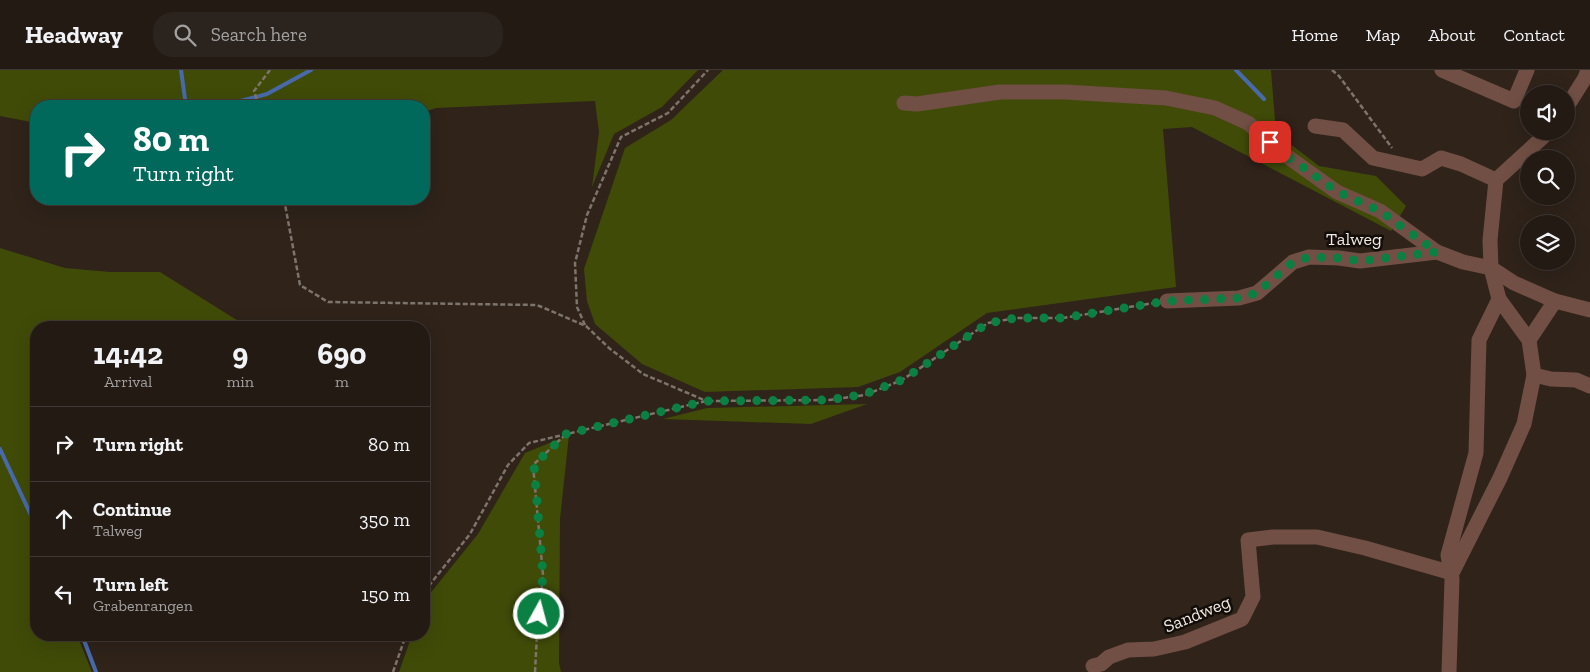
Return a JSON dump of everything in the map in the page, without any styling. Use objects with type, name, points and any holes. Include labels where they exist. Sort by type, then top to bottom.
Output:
[{"type":"street","points":[[1442,70],[1514,101],[1527,70]]},
{"type":"street","points":[[1575,94],[1588,75]]},
{"type":"street","points":[[904,103],[917,104],[1000,92],[1065,92],[1166,98],[1215,108],[1248,123],[1281,152],[1338,192],[1380,211],[1437,252]]},
{"type":"street","points":[[1315,126],[1343,130],[1373,158],[1422,169],[1442,158],[1461,164],[1496,180]]},
{"type":"street","points":[[1452,573],[1500,478],[1524,424],[1534,375],[1529,340],[1500,299],[1491,268],[1490,240],[1496,180],[1541,140]]},
{"type":"street","name":"Talweg","points":[[1167,301],[1240,298],[1257,293],[1293,262],[1309,257],[1360,261],[1437,252],[1463,262],[1491,268]]},
{"type":"street","points":[[1491,268],[1514,283],[1555,301],[1590,310]]},
{"type":"street","points":[[1450,672],[1452,573],[1448,555],[1476,453],[1479,340],[1500,299]]},
{"type":"street","points":[[1529,340],[1555,301]]},
{"type":"street","points":[[1534,375],[1551,379],[1576,380],[1590,386]]},
{"type":"street","name":"Sandweg","points":[[1093,666],[1101,664],[1109,657],[1128,650],[1154,650],[1185,642],[1242,619],[1253,597],[1248,540],[1273,537],[1317,537],[1365,548],[1452,573]]},
{"type":"path","points":[[257,100],[254,91],[270,70]]},
{"type":"path","points":[[586,326],[577,307],[575,264],[586,215],[621,137],[668,113],[708,70]]},
{"type":"path","points":[[1332,70],[1339,76],[1392,147],[1393,162]]},
{"type":"path","points":[[285,205],[300,284],[328,302],[538,305],[586,326],[609,348],[643,374],[706,401]]},
{"type":"path","points":[[430,584],[470,534],[508,465],[529,443],[706,401],[829,400],[865,394],[902,380],[988,323],[1016,318],[1063,318],[1167,301]]},
{"type":"path","points":[[535,672],[536,634],[543,575],[534,465],[566,434]]},
{"type":"path","points":[[393,672],[404,641]]},
{"type":"green space","points":[[0,70],[698,70],[662,107],[614,134],[592,187],[599,132],[595,101],[436,108],[430,110],[430,100],[30,100],[30,122],[0,116]]},
{"type":"green space","points":[[723,70],[1271,70],[1276,133],[1319,166],[1376,176],[1406,206],[1391,231],[1192,127],[1163,129],[1176,287],[987,313],[900,372],[858,387],[705,392],[642,364],[595,324],[587,301],[584,269],[625,148],[671,120]]},
{"type":"green space","points":[[0,248],[65,268],[110,272],[160,272],[238,321],[30,321],[30,641],[79,641],[92,672],[0,672]]},
{"type":"green space","points":[[867,404],[811,424],[663,419],[707,408]]},
{"type":"green space","points":[[569,435],[560,519],[559,663],[561,672],[399,672],[410,641],[430,641],[430,594],[478,534],[525,453]]},
{"type":"waterway","points":[[181,70],[185,100]]},
{"type":"waterway","points":[[244,100],[267,94],[311,70]]},
{"type":"waterway","points":[[1236,70],[1264,99]]},
{"type":"waterway","points":[[0,449],[30,513]]},
{"type":"waterway","points":[[84,641],[96,672]]},
{"type":"route","points":[[539,614],[543,575],[534,465],[566,434],[706,401],[829,400],[865,394],[902,380],[988,323],[1016,318],[1063,318],[1167,301],[1240,298],[1257,293],[1293,262],[1309,257],[1360,261],[1437,252],[1380,211],[1338,192],[1281,152],[1270,142]]}]
